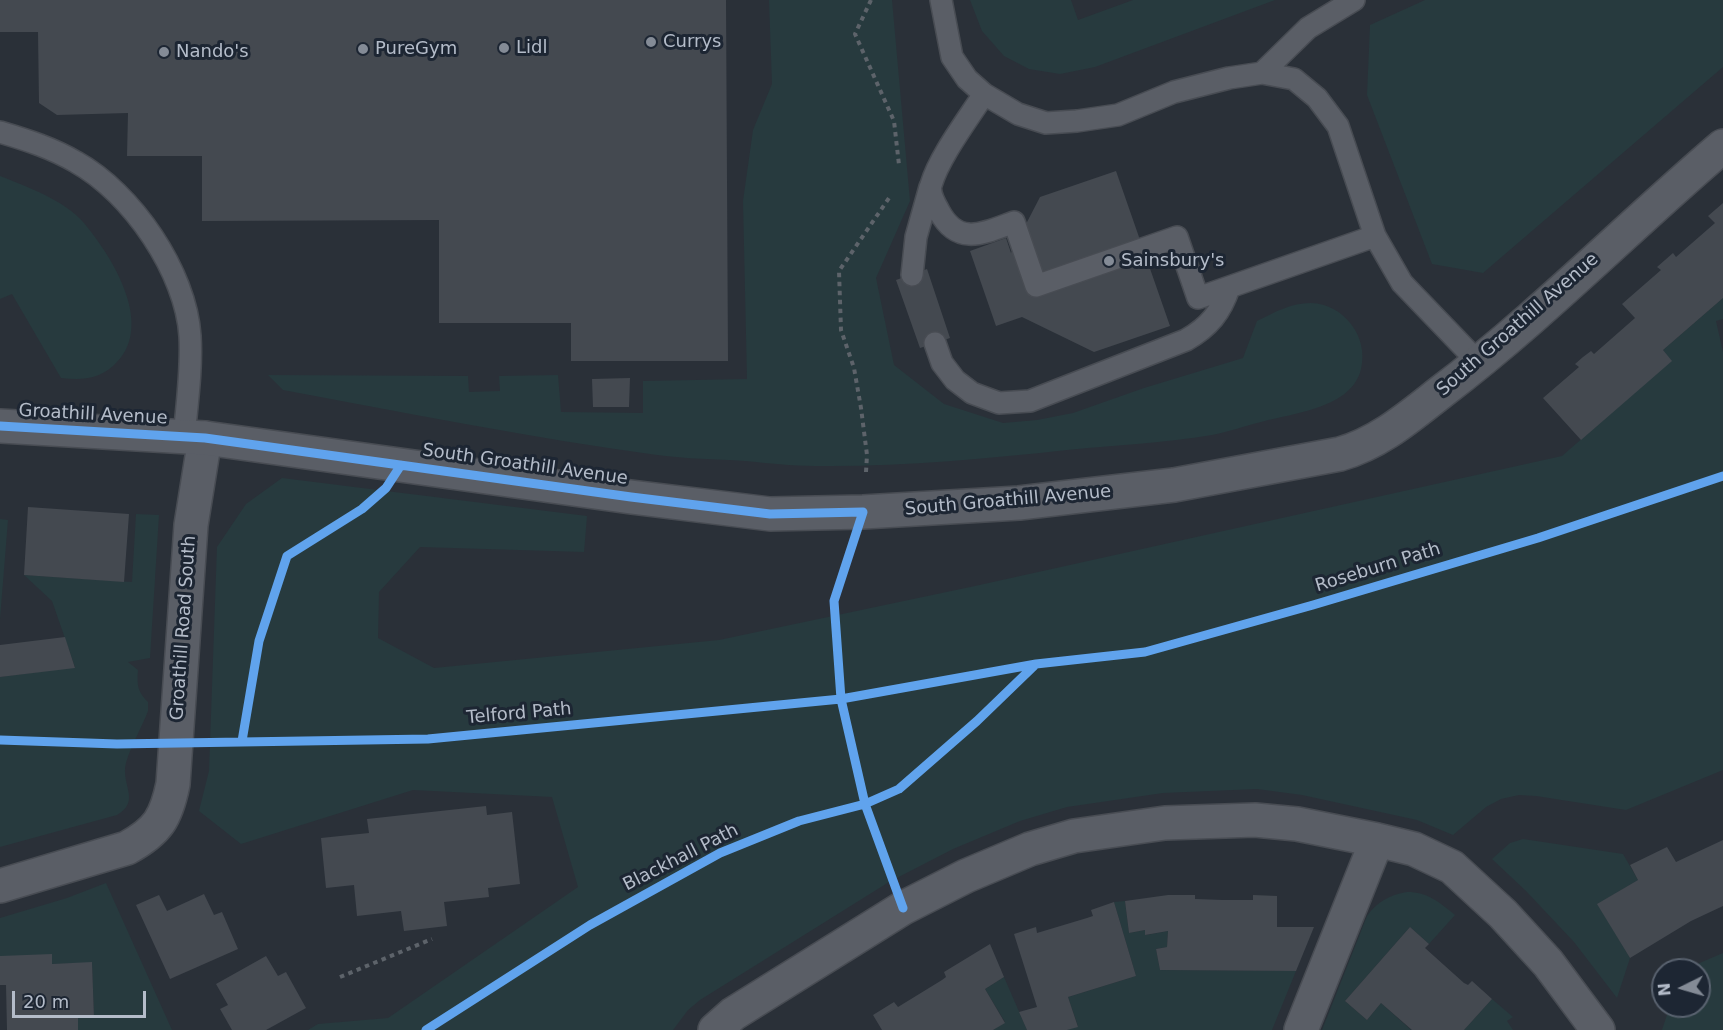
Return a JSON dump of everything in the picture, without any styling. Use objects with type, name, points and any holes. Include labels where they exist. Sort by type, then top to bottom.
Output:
[{"type":"street","name":"South Groathill Avenue","points":[[194,437],[770,514],[863,512],[1018,503],[1174,485],[1340,454],[1361,448],[1381,437],[1479,363],[1723,146]]},
{"type":"street","name":"Groathill Avenue","points":[[0,426],[194,437]]},
{"type":"street","name":"Groathill Road South","points":[[0,886],[127,848],[156,828],[169,807],[173,784],[191,525],[194,437]]},
{"type":"street","points":[[715,1030],[734,1014],[903,908],[966,876],[1030,849],[1074,836],[1165,823],[1255,819],[1297,824],[1414,849],[1452,867],[1503,914],[1548,963],[1598,1030]]},
{"type":"street","points":[[1300,1030],[1377,840]]},
{"type":"lane","points":[[941,0],[952,57],[967,79],[984,94],[1018,114],[1046,123],[1118,115],[1174,92],[1229,78],[1262,73],[1294,79],[1317,98],[1338,126],[1375,237],[1402,283],[1479,363]]},
{"type":"lane","points":[[1262,73],[1308,28],[1354,0]]},
{"type":"lane","points":[[912,275],[916,237],[930,188],[943,159],[984,94]]},
{"type":"lane","points":[[0,132],[35,142],[78,163],[109,187],[134,212],[154,238],[170,265],[183,300],[190,336],[188,392],[194,437]]},
{"type":"lane","points":[[930,188],[934,203],[943,220],[964,234],[976,236],[1014,222],[1036,286],[1177,237],[1198,298],[1375,237]]},
{"type":"lane","points":[[935,343],[942,363],[955,380],[972,393],[999,403],[1030,401],[1193,336],[1214,320],[1229,288]]},
{"type":"path","points":[[871,0],[855,34],[894,121],[900,163],[897,173]]},
{"type":"path","points":[[863,512],[867,456],[854,368],[842,330],[839,271],[888,202],[891,192]]},
{"type":"path","points":[[840,688],[836,700],[903,908]]},
{"type":"path","points":[[836,700],[853,697]]},
{"type":"path","points":[[854,807],[869,802]]},
{"type":"path","points":[[339,977],[432,939]]},
{"type":"green space","points":[[769,0],[892,0],[910,201],[876,278],[894,365],[944,404],[1003,423],[1037,420],[1073,413],[1144,388],[1243,358],[1257,321],[1290,306],[1304,303],[1334,309],[1351,324],[1361,345],[1363,357],[1355,382],[1334,401],[1320,407],[1212,435],[941,462],[815,466],[668,456],[563,441],[283,390],[268,375],[468,376],[469,392],[500,391],[499,376],[558,375],[561,412],[643,413],[643,381],[747,379],[743,201],[753,130],[772,84]]},
{"type":"green space","points":[[970,0],[1071,0],[1078,20],[1133,0],[1275,0],[1095,67],[1060,74],[1029,69],[1004,56],[982,31]]},
{"type":"green space","points":[[1425,0],[1723,0],[1723,67],[1483,273],[1432,264],[1367,95],[1370,25]]},
{"type":"green space","points":[[0,176],[45,195],[76,215],[95,238],[118,274],[131,313],[131,333],[126,350],[107,371],[82,379],[61,378],[12,294],[0,299]]},
{"type":"green space","points":[[1723,298],[1723,319],[1716,321],[1723,352],[1723,770],[1626,810],[1519,795],[1501,799],[1486,807],[1453,835],[1417,820],[1302,795],[1257,789],[1163,793],[1067,807],[1020,821],[953,849],[889,882],[700,1000],[688,1010],[673,1030],[308,1030],[318,1024],[388,1018],[578,887],[552,797],[413,790],[241,844],[199,811],[209,771],[217,547],[246,504],[282,478],[587,516],[584,552],[420,547],[379,592],[378,638],[434,668],[719,640],[975,586],[1562,456],[1671,361],[1663,350]]},
{"type":"green space","points":[[136,514],[159,515],[150,658],[128,662],[138,670],[138,687],[148,702],[148,711],[126,763],[125,776],[129,794],[127,805],[117,815],[0,847],[0,677],[75,667],[52,601],[24,575],[132,582]]},
{"type":"green space","points":[[0,519],[8,520],[0,619]]},
{"type":"green space","points":[[1523,839],[1623,854],[1638,880],[1598,904],[1630,958],[1617,998],[1574,942],[1492,859],[1510,843]]},
{"type":"green space","points":[[106,883],[172,1030],[78,1030],[78,1018],[94,1017],[92,963],[52,964],[0,956],[0,918],[67,898]]},
{"type":"green space","points":[[1407,892],[1427,896],[1455,915],[1429,944],[1410,927],[1345,1001],[1367,1020],[1381,1003],[1411,1030],[1322,1030],[1367,916],[1384,900]]},
{"type":"green space","points":[[1125,901],[1129,933],[1145,930],[1146,935],[1168,931],[1167,947],[1156,949],[1160,970],[1296,971],[1272,1030],[1067,1030],[1078,1026],[1068,997],[1136,976],[1114,902]]},
{"type":"green space","points":[[1723,953],[1723,1030],[1662,1030],[1666,1018],[1711,1018],[1711,958]]},
{"type":"green space","points":[[1004,977],[1027,1030],[993,1030],[1005,1022],[985,989]]},
{"type":"green space","points":[[1492,999],[1513,1017],[1507,1021],[1513,1030],[1464,1030]]},
{"type":"building","points":[[0,0],[726,0],[728,361],[571,361],[571,323],[439,323],[439,220],[202,221],[202,156],[127,156],[128,113],[57,115],[39,103],[38,32],[0,32]]},
{"type":"building","points":[[1116,171],[1170,326],[1094,352],[1022,317],[996,326],[970,251],[1006,238],[1011,253],[1040,197]]},
{"type":"building","points":[[1723,203],[1723,298],[1663,350],[1672,361],[1581,440],[1543,398],[1579,367],[1575,364],[1583,357],[1591,351],[1594,354],[1635,318],[1622,304],[1661,270],[1657,267],[1673,253],[1676,257],[1715,223],[1708,216]]},
{"type":"building","points":[[927,269],[950,338],[920,348],[896,280]]},
{"type":"building","points":[[630,378],[629,407],[593,407],[592,379]]},
{"type":"building","points":[[28,507],[129,514],[124,582],[24,575]]},
{"type":"building","points":[[65,637],[75,668],[0,677],[0,645]]},
{"type":"building","points":[[486,806],[487,815],[512,812],[520,884],[488,888],[489,897],[444,902],[447,926],[404,931],[401,911],[357,916],[354,885],[326,888],[321,838],[369,833],[367,819]]},
{"type":"building","points":[[1723,840],[1723,906],[1691,921],[1630,958],[1597,904],[1638,880],[1630,865],[1667,847],[1676,862]]},
{"type":"building","points":[[204,894],[214,915],[222,912],[238,949],[170,979],[136,905],[159,895],[167,911]]},
{"type":"building","points":[[1168,895],[1195,895],[1195,899],[1223,900],[1253,900],[1253,895],[1277,896],[1277,927],[1314,927],[1296,971],[1160,970],[1156,949],[1167,947],[1168,931],[1145,935],[1145,930],[1129,933],[1125,901]]},
{"type":"building","points":[[1114,902],[1136,976],[1068,997],[1078,1027],[1067,1030],[1027,1030],[1019,1012],[1037,1007],[1014,934],[1036,927],[1037,933],[1087,918],[1093,916],[1091,910]]},
{"type":"building","points":[[1410,927],[1429,944],[1425,948],[1464,983],[1468,985],[1472,981],[1492,999],[1464,1030],[1412,1030],[1381,1003],[1367,1020],[1345,1001]]},
{"type":"building","points":[[990,944],[1004,977],[985,989],[1005,1023],[993,1030],[882,1030],[873,1015],[894,1002],[898,1007],[946,977],[944,972]]},
{"type":"building","points":[[52,954],[52,964],[92,962],[94,1017],[78,1018],[78,1030],[7,1030],[6,985],[0,985],[0,956]]},
{"type":"building","points":[[266,956],[278,976],[286,972],[306,1008],[266,1030],[232,1030],[220,1009],[228,1005],[216,984]]},
{"type":"cycle path","points":[[0,426],[205,438],[770,514],[863,512],[834,601],[841,699],[865,804],[903,908]]},
{"type":"cycle path","points":[[242,741],[259,641],[287,556],[362,509],[386,488],[401,465]]},
{"type":"cycle path","name":"Roseburn Path","points":[[0,740],[117,744],[428,739],[841,699],[1036,664],[1145,652],[1538,538],[1723,476]]},
{"type":"cycle path","name":"Blackhall Path","points":[[426,1030],[590,925],[720,853],[799,821],[865,804],[899,789],[977,721],[1036,664]]},
{"type":"place","name":"Currys","points":[[651,42]]},
{"type":"place","name":"Lidl","points":[[504,48]]},
{"type":"place","name":"PureGym","points":[[363,49]]},
{"type":"place","name":"Nando's","points":[[164,52]]},
{"type":"place","name":"Sainsbury's","points":[[1109,261]]}]
